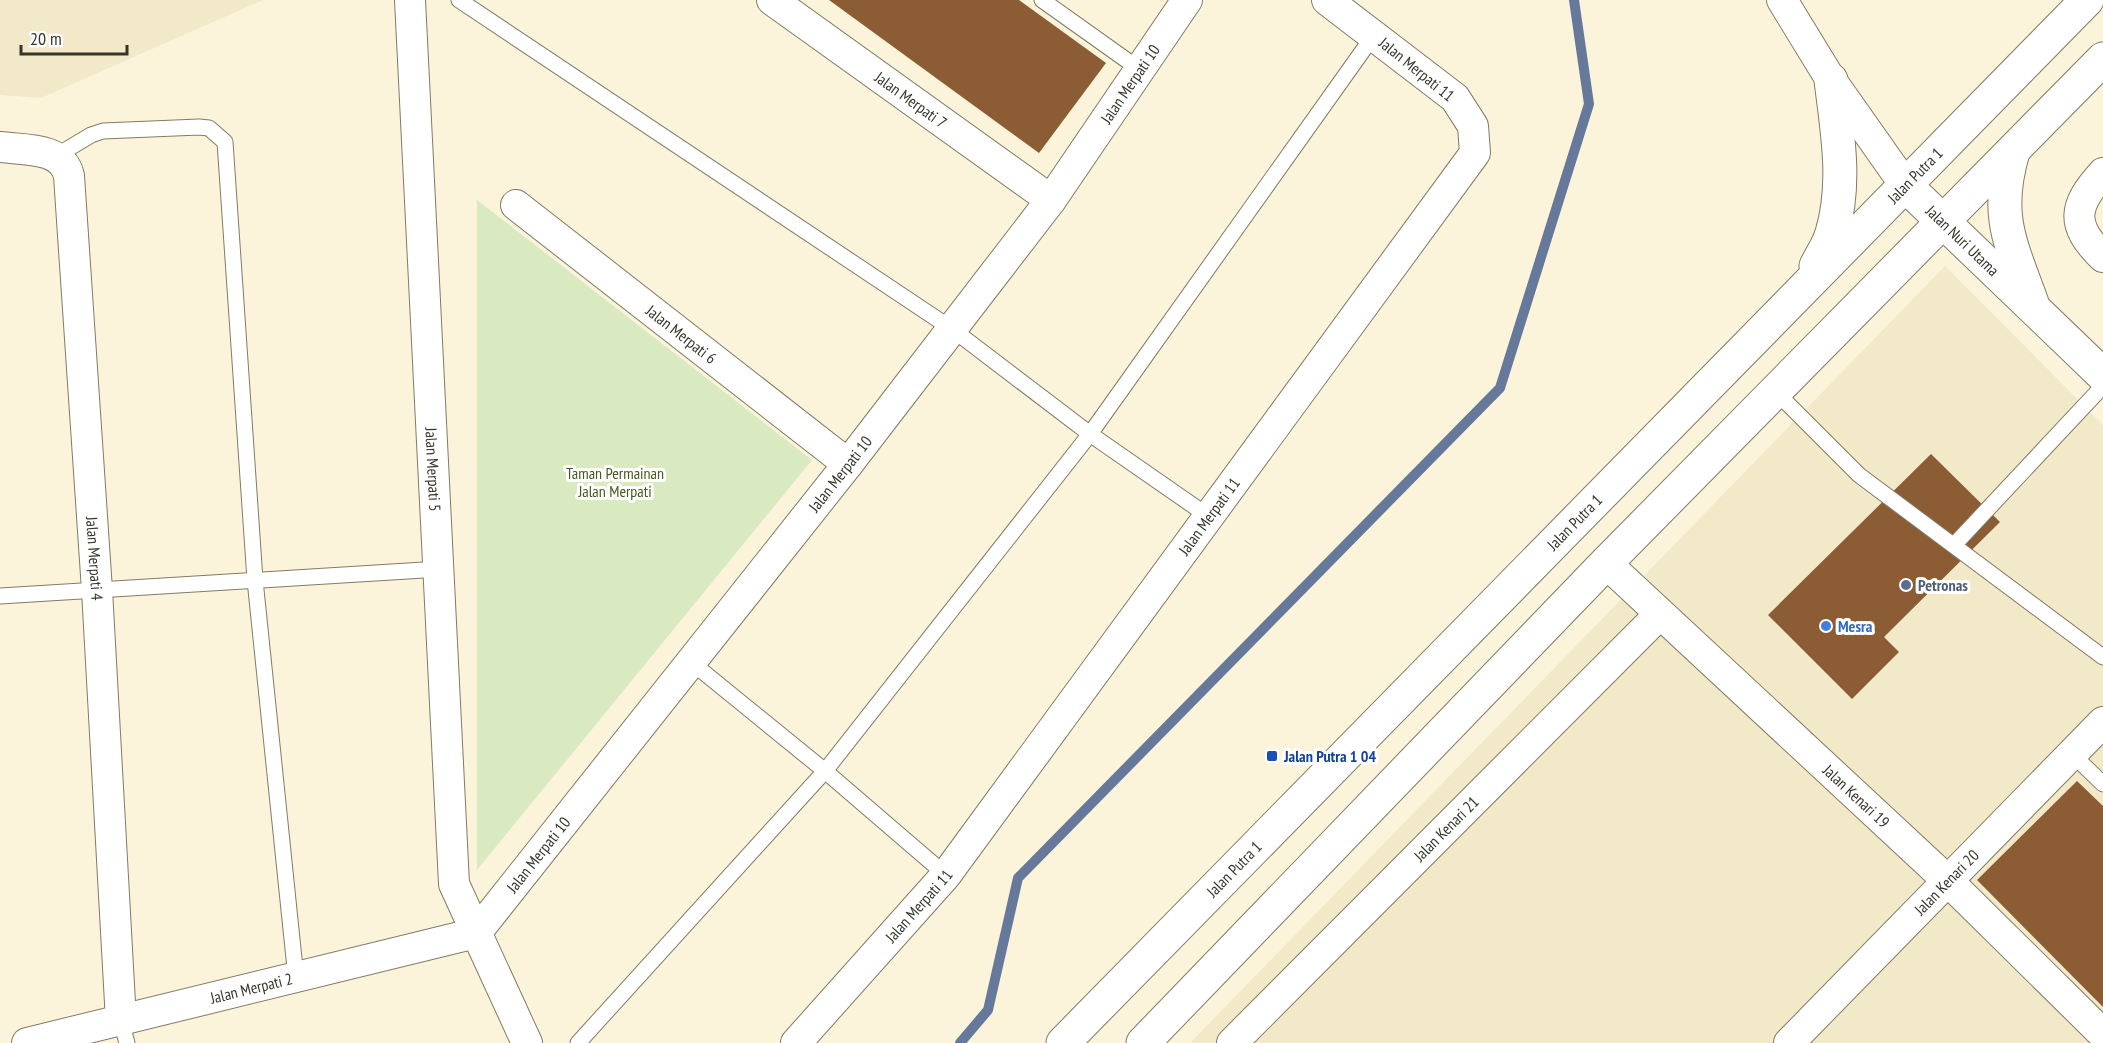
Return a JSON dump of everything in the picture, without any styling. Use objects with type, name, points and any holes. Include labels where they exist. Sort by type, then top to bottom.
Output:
[{"type":"main road","name":"Jalan Putra 1","points":[[1063,1043],[2087,0]]},
{"type":"main road","points":[[1143,1043],[1606,563],[2103,59]]},
{"type":"main road","points":[[1805,286],[1832,235],[1840,193],[1840,150],[1831,80]]},
{"type":"main road","points":[[2013,152],[2003,199],[2005,223],[2033,308]]},
{"type":"main road","name":"Jalan Nuri Utama","points":[[1905,185],[2103,375]]},
{"type":"street","name":"Jalan Merpati 5","points":[[410,0],[454,884],[527,1043]]},
{"type":"street","name":"Jalan Merpati 7","points":[[772,0],[1051,200]]},
{"type":"street","name":"Jalan Merpati 10","points":[[476,933],[848,464],[1051,200],[1187,0]]},
{"type":"street","name":"Jalan Merpati 11","points":[[796,1043],[946,875],[1475,153],[1473,126],[1455,98],[1327,0]]},
{"type":"street","name":"Jalan Nuri Utama","points":[[1782,0],[1831,80],[1905,185]]},
{"type":"street","points":[[0,147],[56,156]]},
{"type":"street","name":"Jalan Merpati 4","points":[[56,156],[67,168],[69,176],[124,1032]]},
{"type":"street","points":[[2095,182],[2080,203],[2078,218],[2082,233],[2103,257]]},
{"type":"street","name":"Jalan Merpati 6","points":[[516,205],[848,464]]},
{"type":"street","name":"Jalan Kenari 19","points":[[1606,563],[1659,615],[1948,881],[2103,1034]]},
{"type":"street","name":"Jalan Kenari 21","points":[[1232,1043],[1659,615]]},
{"type":"street","name":"Jalan Kenari 20","points":[[1789,1043],[2103,722]]},
{"type":"street","name":"Jalan Merpati 2","points":[[27,1043],[124,1032],[296,978],[476,933]]},
{"type":"lane","points":[[459,0],[952,329],[1090,434],[1208,516]]},
{"type":"lane","points":[[1042,0],[1139,69]]},
{"type":"lane","points":[[578,1043],[825,771],[1090,434],[1374,34]]},
{"type":"lane","points":[[56,156],[91,135],[104,131],[199,127],[209,128],[225,142],[255,580],[296,978]]},
{"type":"lane","points":[[1955,544],[2103,386]]},
{"type":"lane","points":[[1775,391],[1859,475],[1955,544],[2103,657]]},
{"type":"lane","points":[[0,596],[440,569]]},
{"type":"lane","points":[[691,662],[825,771],[946,875]]},
{"type":"lane","points":[[2072,754],[2103,784]]},
{"type":"shaded area","points":[[0,0],[263,0],[41,98],[0,95]]},
{"type":"shaded area","points":[[1945,266],[2103,425],[2103,1043],[1190,1043]]},
{"type":"green space","name":"Taman Permainan Jalan Merpati","points":[[477,200],[812,460],[477,870]]},
{"type":"building","points":[[829,0],[1019,0],[1106,63],[1039,153]]},
{"type":"building","points":[[1931,454],[2000,522],[1884,637],[1899,652],[1852,699],[1768,615]]},
{"type":"building","points":[[2077,781],[2103,806],[2103,1007],[1977,880]]},
{"type":"waterway","points":[[960,1043],[988,1010],[1018,878],[1500,388],[1589,104],[1574,0]]},
{"type":"place","name":"Petronas","points":[[1906,585]]},
{"type":"place","name":"Mesra","points":[[1826,626]]},
{"type":"place","name":"Jalan Putra 1 04","points":[[1272,756]]}]
